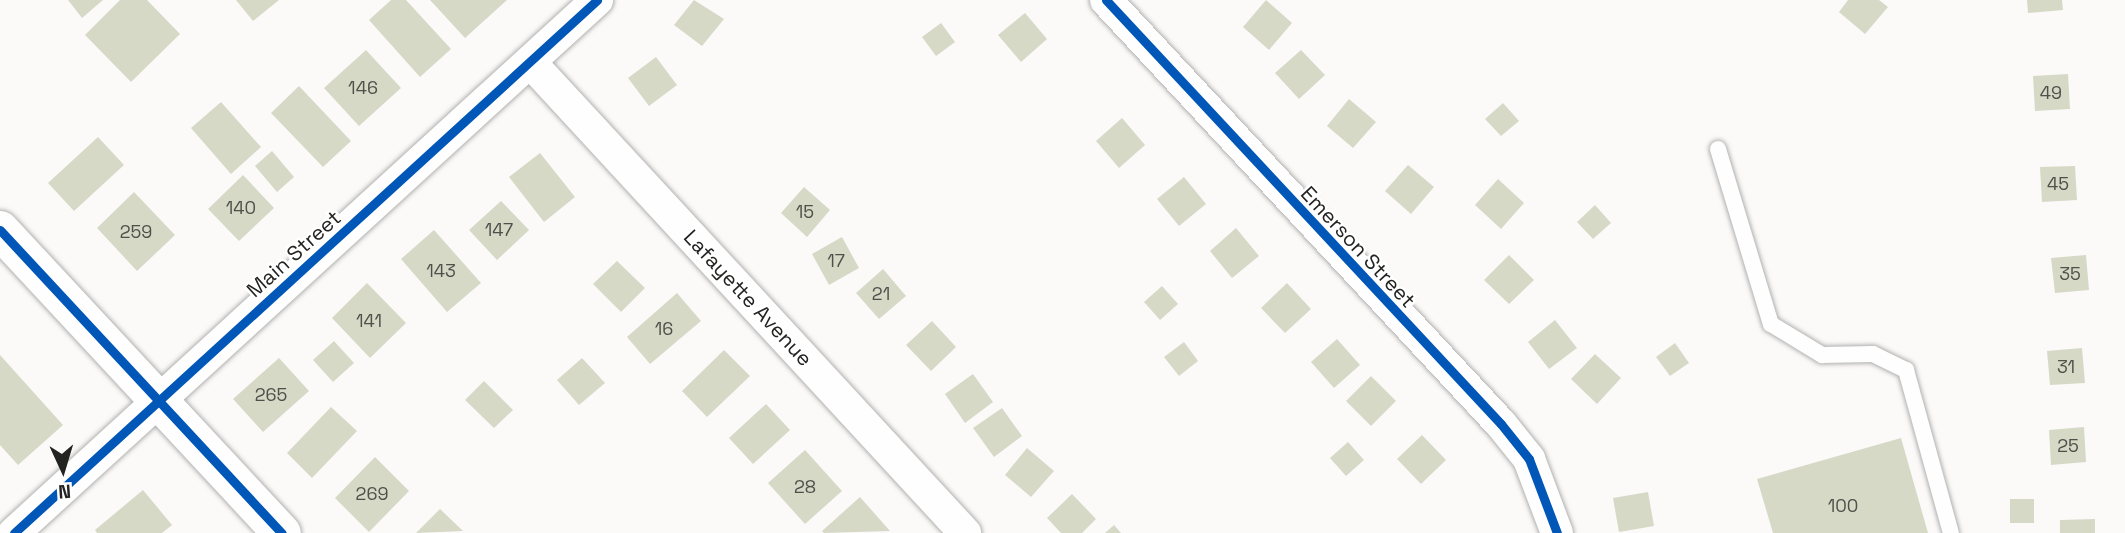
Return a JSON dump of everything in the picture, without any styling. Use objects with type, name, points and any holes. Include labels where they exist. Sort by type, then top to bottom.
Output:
[{"type":"main road","points":[[0,230],[282,533]]},
{"type":"street","name":"Main Street","points":[[14,533],[597,0]]},
{"type":"street","name":"Emerson Street","points":[[1107,0],[1501,424],[1530,459],[1557,533]]},
{"type":"street","name":"Lafayette Avenue","points":[[531,63],[965,533]]},
{"type":"lane","points":[[1718,149],[1771,324],[1822,355],[1873,354],[1906,370],[1951,533]]},
{"type":"building","points":[[68,0],[103,0],[82,18]]},
{"type":"building","points":[[120,0],[147,0],[180,34],[131,82],[85,35]]},
{"type":"building","points":[[236,0],[279,0],[253,21]]},
{"type":"building","points":[[391,0],[406,0],[451,49],[420,77],[369,20]]},
{"type":"building","points":[[430,0],[507,0],[465,38]]},
{"type":"building","points":[[694,0],[724,19],[702,46],[674,25]]},
{"type":"building","points":[[1266,0],[1292,23],[1269,50],[1243,27]]},
{"type":"building","points":[[1848,0],[1879,0],[1888,7],[1865,34],[1839,12]]},
{"type":"building","points":[[2027,0],[2062,0],[2063,10],[2028,13]]},
{"type":"building","points":[[1025,13],[1047,39],[1021,62],[998,35]]},
{"type":"building","points":[[941,23],[955,42],[936,56],[922,37]]},
{"type":"building","points":[[366,50],[401,88],[359,126],[324,88]]},
{"type":"building","points":[[1301,50],[1325,75],[1299,99],[1275,73]]},
{"type":"building","points":[[656,57],[677,85],[649,106],[628,78]]},
{"type":"building","points":[[2068,74],[2070,109],[2035,111],[2033,76]]},
{"type":"building","points":[[299,86],[351,141],[323,167],[271,113]]},
{"type":"building","points":[[1349,99],[1376,122],[1353,148],[1327,126]]},
{"type":"building","points":[[221,102],[261,147],[231,174],[191,128]]},
{"type":"building","points":[[1503,103],[1519,121],[1501,136],[1485,119]]},
{"type":"building","points":[[1122,118],[1145,145],[1119,168],[1096,141]]},
{"type":"building","points":[[98,137],[124,165],[74,211],[48,183]]},
{"type":"building","points":[[272,151],[294,177],[277,192],[255,166]]},
{"type":"building","points":[[540,153],[575,197],[544,222],[509,177]]},
{"type":"building","points":[[1408,165],[1434,187],[1411,214],[1385,191]]},
{"type":"building","points":[[2075,166],[2077,200],[2042,202],[2040,167]]},
{"type":"building","points":[[243,175],[274,208],[239,241],[208,209]]},
{"type":"building","points":[[1184,177],[1206,204],[1179,226],[1157,199]]},
{"type":"building","points":[[1498,179],[1524,203],[1501,229],[1475,205]]},
{"type":"building","points":[[804,187],[830,210],[807,237],[781,213]]},
{"type":"building","points":[[134,192],[175,235],[137,271],[97,228]]},
{"type":"building","points":[[501,201],[529,230],[497,260],[469,230]]},
{"type":"building","points":[[1595,205],[1611,223],[1593,239],[1577,222]]},
{"type":"building","points":[[1236,228],[1259,256],[1232,278],[1210,251]]},
{"type":"building","points":[[434,230],[481,283],[447,312],[401,259]]},
{"type":"building","points":[[842,237],[859,268],[829,285],[812,254]]},
{"type":"building","points":[[1509,255],[1534,280],[1509,304],[1484,280]]},
{"type":"building","points":[[2086,255],[2089,290],[2055,293],[2051,258]]},
{"type":"building","points":[[617,261],[645,288],[621,312],[593,284]]},
{"type":"building","points":[[883,269],[906,296],[879,319],[856,293]]},
{"type":"building","points":[[367,283],[406,323],[370,358],[332,318]]},
{"type":"building","points":[[1287,283],[1311,309],[1285,333],[1261,308]]},
{"type":"building","points":[[1162,286],[1178,304],[1160,320],[1144,302]]},
{"type":"building","points":[[677,293],[701,321],[650,364],[627,337]]},
{"type":"building","points":[[1555,320],[1577,348],[1549,369],[1528,342]]},
{"type":"building","points":[[932,321],[956,347],[931,371],[906,345]]},
{"type":"building","points":[[1337,339],[1360,365],[1334,388],[1311,362]]},
{"type":"building","points":[[334,341],[354,363],[333,382],[313,360]]},
{"type":"building","points":[[1184,342],[1198,361],[1179,376],[1164,357]]},
{"type":"building","points":[[1675,343],[1689,363],[1670,376],[1656,357]]},
{"type":"building","points":[[2082,348],[2085,383],[2050,385],[2047,351]]},
{"type":"building","points":[[724,350],[750,376],[707,417],[682,391]]},
{"type":"building","points":[[1595,354],[1621,378],[1597,404],[1571,379]]},
{"type":"building","points":[[0,355],[63,425],[18,465],[0,445]]},
{"type":"building","points":[[279,358],[309,391],[263,432],[233,399]]},
{"type":"building","points":[[582,358],[605,383],[579,405],[557,380]]},
{"type":"building","points":[[973,374],[993,402],[965,423],[945,394]]},
{"type":"building","points":[[1371,376],[1396,401],[1371,426],[1346,401]]},
{"type":"building","points":[[484,381],[513,410],[494,428],[465,400]]},
{"type":"building","points":[[766,404],[790,430],[753,464],[729,438]]},
{"type":"building","points":[[331,407],[357,431],[312,478],[287,453]]},
{"type":"building","points":[[1002,408],[1022,436],[994,457],[973,428]]},
{"type":"building","points":[[2084,427],[2086,462],[2051,465],[2049,430]]},
{"type":"building","points":[[1422,435],[1446,460],[1421,484],[1397,459]]},
{"type":"building","points":[[1901,438],[1928,533],[1773,533],[1757,479]]},
{"type":"building","points":[[1348,442],[1364,460],[1346,476],[1330,458]]},
{"type":"building","points":[[1027,448],[1054,471],[1031,497],[1005,475]]},
{"type":"building","points":[[805,450],[842,491],[805,524],[768,483]]},
{"type":"building","points":[[375,457],[409,491],[369,532],[335,498]]},
{"type":"building","points":[[143,490],[172,525],[162,533],[97,533],[95,530]]},
{"type":"building","points":[[1648,492],[1654,526],[1619,532],[1613,498]]},
{"type":"building","points":[[1072,494],[1096,519],[1082,533],[1061,533],[1047,518]]},
{"type":"building","points":[[860,497],[890,531],[822,531]]},
{"type":"building","points":[[2010,499],[2034,499],[2034,523],[2010,523]]},
{"type":"building","points":[[440,509],[463,531],[416,533]]},
{"type":"building","points":[[2095,519],[2095,533],[2060,533],[2060,520]]},
{"type":"building","points":[[1114,525],[1121,533],[1105,533]]},
{"type":"cycle path","points":[[14,533],[597,0]]},
{"type":"cycle path","points":[[1106,0],[1501,424],[1529,459],[1557,533]]},
{"type":"cycle path","points":[[0,230],[282,533]]}]
